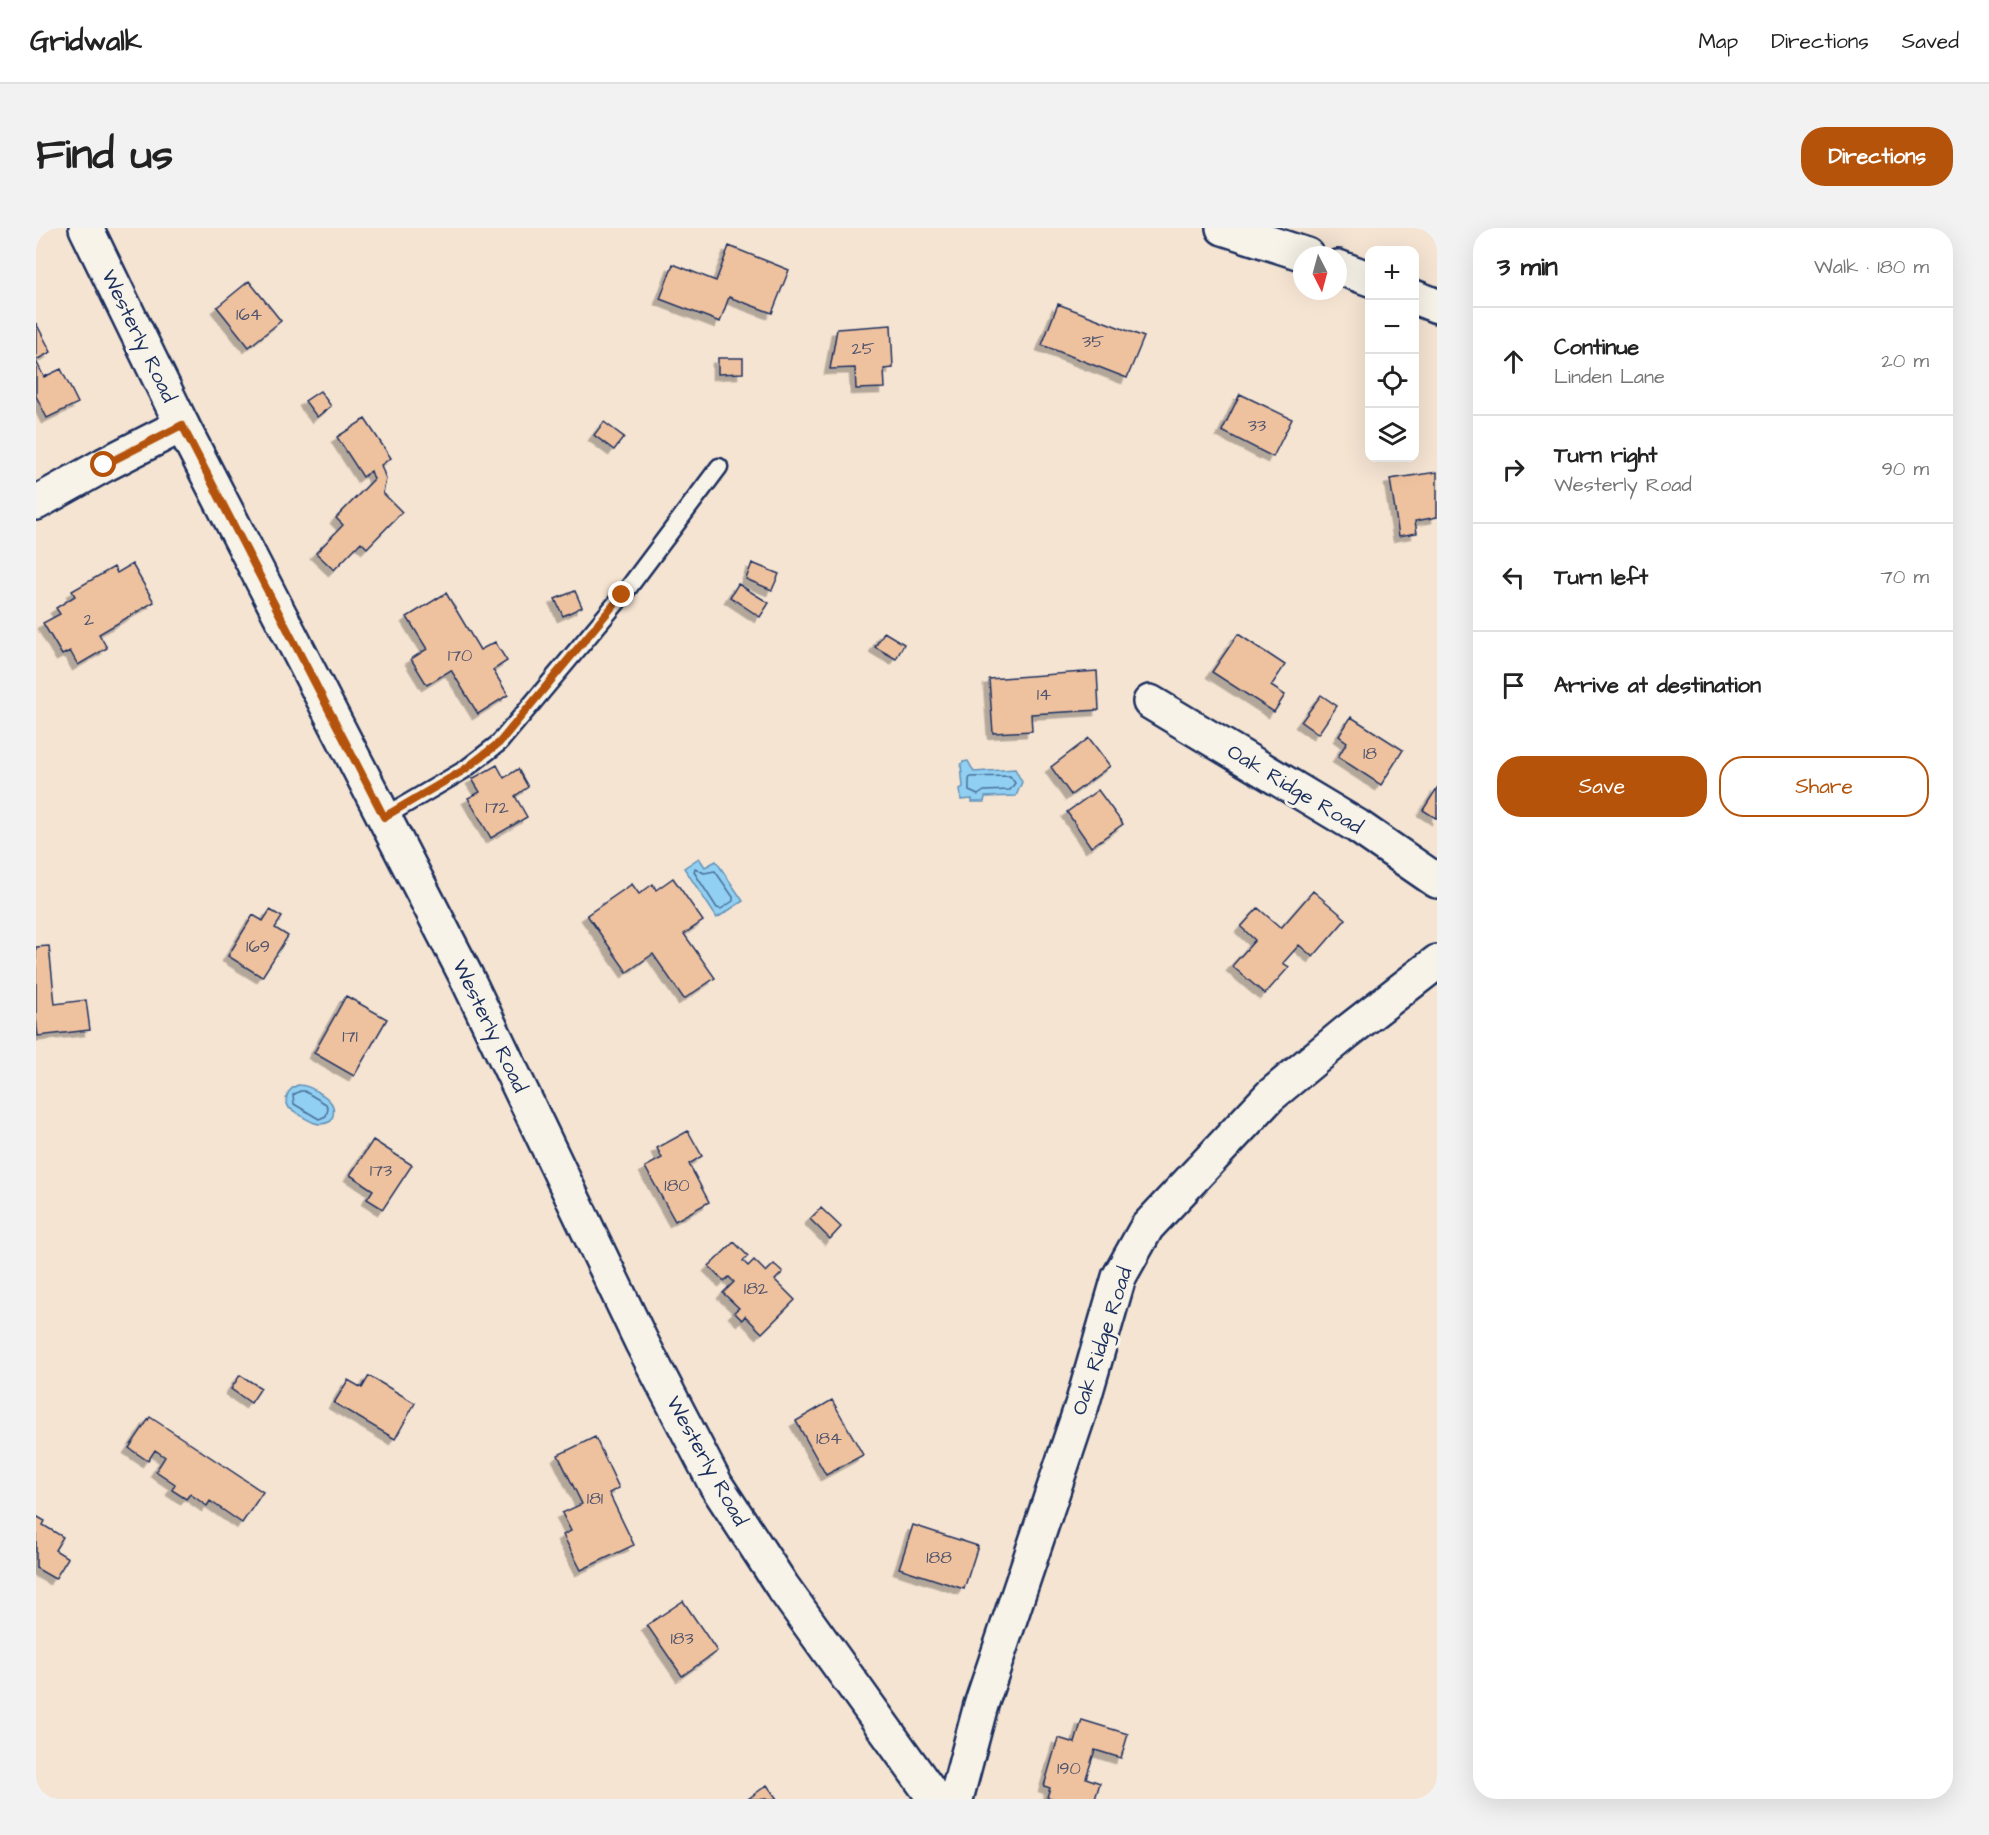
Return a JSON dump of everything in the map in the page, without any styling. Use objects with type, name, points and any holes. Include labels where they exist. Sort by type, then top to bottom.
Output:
[{"type":"street","name":"Westerly Road","points":[[86,228],[182,425],[471,986],[642,1342],[716,1485],[782,1586],[935,1799]]},
{"type":"street","points":[[1223,228],[1293,251]]},
{"type":"street","points":[[1347,270],[1365,277]]},
{"type":"street","points":[[1419,299],[1437,306]]},
{"type":"street","points":[[36,503],[182,425]]},
{"type":"street","name":"Oak Ridge Road","points":[[1150,702],[1357,826],[1437,881]]},
{"type":"street","name":"Oak Ridge Road","points":[[956,1799],[981,1705],[1082,1405],[1119,1277],[1147,1227],[1270,1096],[1437,962]]},
{"type":"lane","points":[[384,817],[464,770],[499,743],[622,595],[719,466]]},
{"type":"water","points":[[968,761],[974,772],[1015,769],[1022,782],[1016,796],[985,797],[984,802],[972,802],[972,799],[961,800],[960,789],[963,787],[961,765]]},
{"type":"water","points":[[699,858],[705,867],[716,861],[743,901],[717,918],[684,868]]},
{"type":"water","points":[[298,1085],[311,1088],[329,1100],[334,1111],[331,1121],[315,1123],[289,1108],[286,1101],[288,1094]]},
{"type":"building","points":[[729,246],[789,270],[772,313],[729,297],[720,322],[660,299],[673,264],[716,281]]},
{"type":"building","points":[[249,281],[281,321],[249,347],[217,307]]},
{"type":"building","points":[[1058,304],[1144,337],[1127,378],[1042,345]]},
{"type":"building","points":[[36,323],[51,352],[36,360]]},
{"type":"building","points":[[891,325],[893,368],[884,369],[885,388],[856,389],[855,368],[830,369],[837,329]]},
{"type":"building","points":[[718,358],[743,358],[743,373],[718,374]]},
{"type":"building","points":[[36,361],[44,377],[61,369],[78,403],[47,418],[36,396]]},
{"type":"building","points":[[320,391],[331,406],[317,417],[305,401]]},
{"type":"building","points":[[1240,394],[1292,419],[1273,457],[1222,431]]},
{"type":"building","points":[[365,419],[391,458],[381,465],[386,479],[383,493],[402,512],[367,548],[361,542],[334,570],[316,553],[343,525],[336,518],[374,479],[371,471],[363,477],[337,437]]},
{"type":"building","points":[[604,422],[624,437],[614,450],[594,435]]},
{"type":"building","points":[[1437,472],[1437,517],[1415,521],[1417,533],[1399,536],[1390,479]]},
{"type":"building","points":[[752,563],[779,574],[772,590],[746,579]]},
{"type":"building","points":[[132,564],[154,602],[99,634],[107,648],[78,665],[70,651],[62,655],[43,623],[60,614],[56,608],[75,596],[72,591],[114,567],[117,573]]},
{"type":"building","points":[[738,584],[769,603],[760,617],[730,597]]},
{"type":"building","points":[[575,591],[582,607],[563,616],[555,599]]},
{"type":"building","points":[[446,593],[480,650],[495,642],[507,661],[493,670],[508,695],[478,714],[451,670],[427,685],[411,659],[427,649],[407,617]]},
{"type":"building","points":[[884,632],[904,644],[896,659],[875,647]]},
{"type":"building","points":[[1238,634],[1285,665],[1271,686],[1285,695],[1274,712],[1212,672]]},
{"type":"building","points":[[1097,671],[1099,710],[1031,714],[1032,731],[993,733],[989,679]]},
{"type":"building","points":[[1321,695],[1337,706],[1318,734],[1301,722]]},
{"type":"building","points":[[1351,717],[1403,750],[1381,785],[1338,757],[1347,742],[1339,736]]},
{"type":"building","points":[[1089,738],[1110,766],[1071,795],[1051,767]]},
{"type":"building","points":[[497,765],[504,778],[518,769],[528,787],[515,796],[527,817],[491,838],[468,798],[480,792],[472,779]]},
{"type":"building","points":[[1437,788],[1437,819],[1423,810]]},
{"type":"building","points":[[1098,790],[1123,824],[1091,847],[1067,812]]},
{"type":"building","points":[[673,878],[703,921],[684,934],[715,978],[684,999],[653,954],[627,972],[587,915],[632,884],[639,894],[653,884],[656,890]]},
{"type":"building","points":[[1313,891],[1346,919],[1313,957],[1299,945],[1283,963],[1289,967],[1265,994],[1232,966],[1255,940],[1241,927],[1258,908],[1281,928]]},
{"type":"building","points":[[270,910],[282,917],[275,928],[288,936],[262,977],[228,956],[253,915],[263,921]]},
{"type":"building","points":[[49,946],[55,1004],[86,1000],[90,1030],[38,1036],[36,947]]},
{"type":"building","points":[[346,996],[387,1019],[354,1076],[314,1053]]},
{"type":"building","points":[[688,1131],[702,1156],[689,1164],[709,1202],[675,1221],[645,1167],[662,1158],[657,1148]]},
{"type":"building","points":[[373,1140],[412,1165],[383,1209],[367,1199],[373,1190],[350,1175]]},
{"type":"building","points":[[821,1208],[841,1227],[830,1239],[810,1219]]},
{"type":"building","points":[[734,1242],[748,1256],[743,1261],[748,1266],[754,1260],[766,1272],[774,1264],[783,1272],[775,1280],[795,1300],[762,1333],[745,1316],[742,1320],[734,1312],[739,1308],[723,1293],[734,1282],[729,1277],[724,1281],[709,1266]]},
{"type":"building","points":[[240,1375],[261,1388],[251,1403],[231,1389]]},
{"type":"building","points":[[369,1376],[415,1403],[395,1439],[334,1403],[348,1380],[362,1388]]},
{"type":"building","points":[[832,1400],[863,1455],[826,1475],[796,1421]]},
{"type":"building","points":[[150,1417],[263,1492],[242,1523],[210,1501],[207,1506],[190,1494],[186,1499],[172,1490],[175,1484],[156,1471],[165,1457],[155,1450],[148,1461],[129,1448]]},
{"type":"building","points":[[595,1437],[619,1488],[609,1493],[634,1545],[581,1570],[563,1535],[571,1531],[562,1513],[582,1504],[558,1455]]},
{"type":"building","points":[[36,1516],[45,1521],[43,1525],[63,1537],[55,1550],[68,1558],[55,1579],[36,1568]]},
{"type":"building","points":[[913,1525],[978,1546],[964,1589],[899,1568]]},
{"type":"building","points":[[683,1601],[717,1651],[682,1676],[647,1625]]},
{"type":"building","points":[[1082,1720],[1128,1734],[1121,1758],[1095,1750],[1086,1778],[1100,1783],[1095,1799],[1047,1797],[1050,1788],[1044,1786],[1058,1738],[1075,1743]]},
{"type":"building","points":[[767,1785],[777,1799],[748,1799]]},
{"type":"route","points":[[104,465],[182,425],[384,817],[464,770],[499,743],[622,595]]}]
